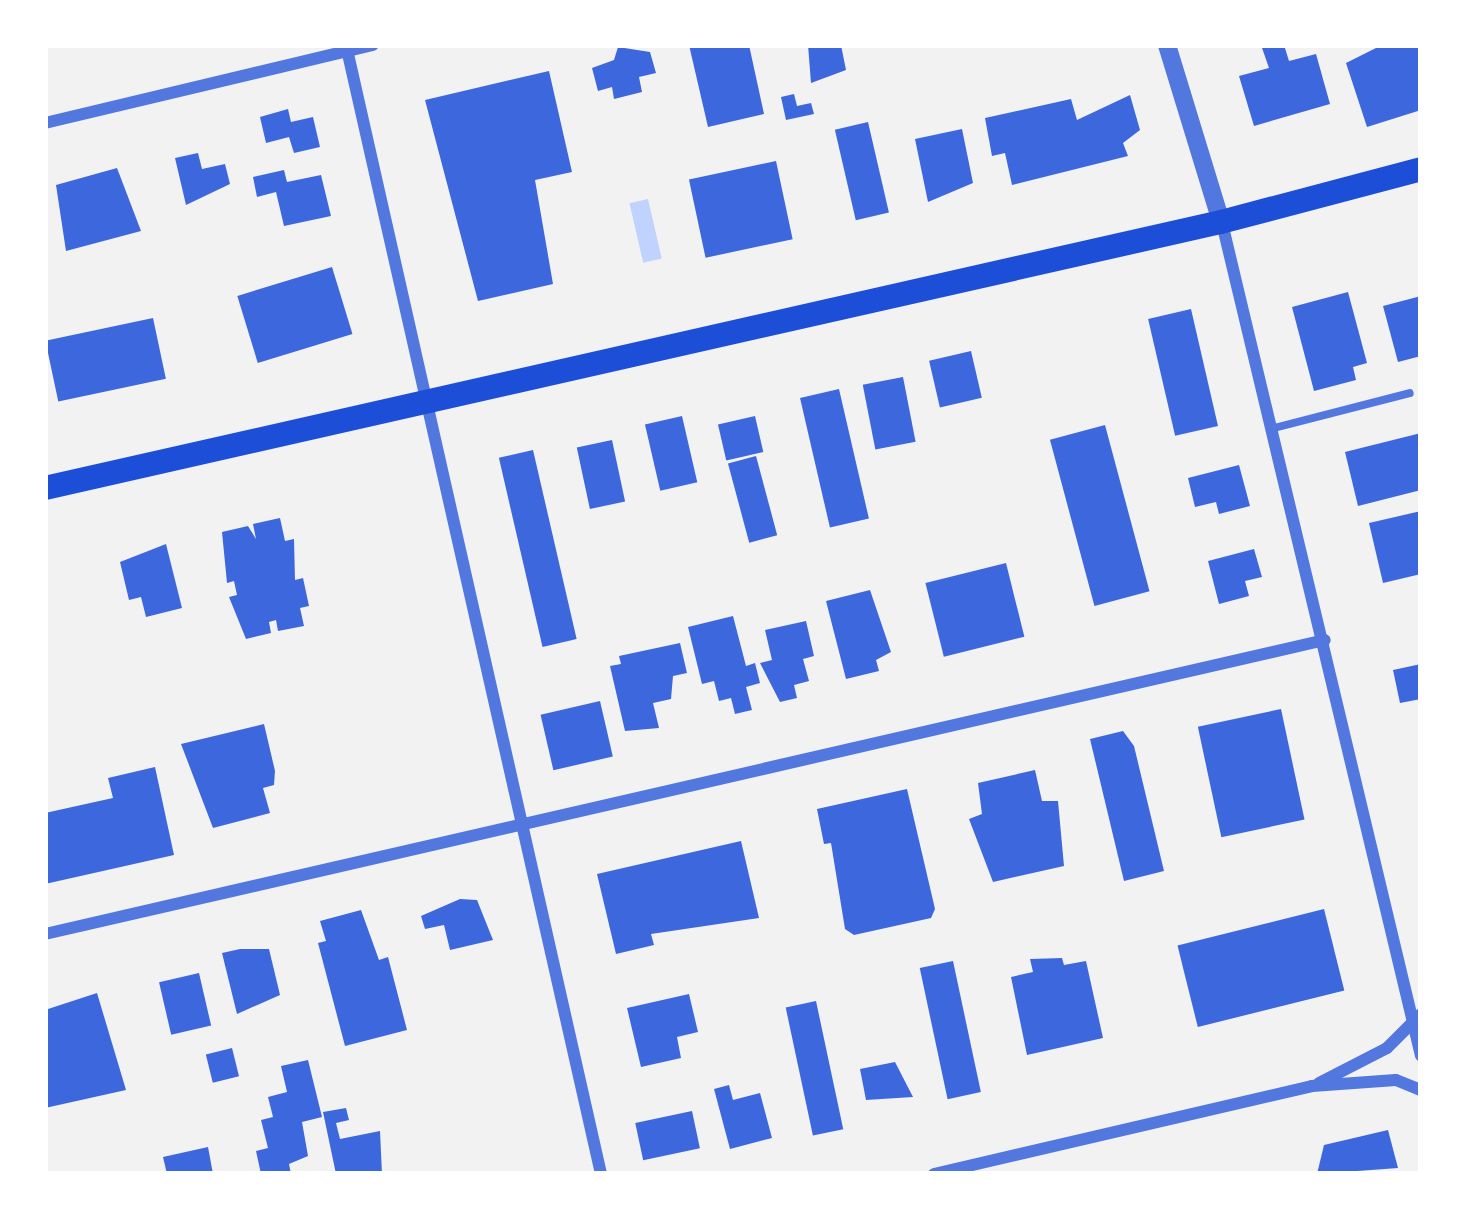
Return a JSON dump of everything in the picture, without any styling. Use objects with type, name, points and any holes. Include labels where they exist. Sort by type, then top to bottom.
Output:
[{"type":"main road","points":[[45,488],[1221,222],[1421,169]]},
{"type":"street","points":[[45,123],[373,45]]},
{"type":"street","points":[[1167,45],[1221,222],[1274,428],[1417,1018],[1421,1056]]},
{"type":"street","points":[[347,48],[601,1174]]},
{"type":"street","points":[[45,934],[1325,640]]},
{"type":"street","points":[[1312,1086],[1387,1048],[1417,1018]]},
{"type":"street","points":[[934,1174],[1312,1086],[1396,1080],[1421,1090]]},
{"type":"lane","points":[[1274,428],[1411,393]]},
{"type":"water","points":[[648,199],[662,258],[643,263],[629,203]]},
{"type":"building","points":[[689,45],[749,45],[764,114],[708,127]]},
{"type":"building","points":[[808,45],[841,45],[846,70],[811,83]]},
{"type":"building","points":[[1261,45],[1284,45],[1289,61],[1316,54],[1330,104],[1254,126],[1239,76],[1269,68]]},
{"type":"building","points":[[1382,45],[1421,45],[1421,110],[1367,127],[1346,63]]},
{"type":"building","points":[[618,47],[650,52],[656,73],[639,77],[642,92],[614,99],[612,87],[598,91],[592,68],[614,60]]},
{"type":"building","points":[[549,71],[572,172],[535,180],[553,284],[478,301],[425,100]]},
{"type":"building","points":[[794,94],[797,106],[811,103],[814,114],[786,120],[781,97]]},
{"type":"building","points":[[1130,95],[1140,130],[1123,143],[1128,156],[1012,185],[1005,153],[992,156],[985,118],[1071,99],[1077,120]]},
{"type":"building","points":[[288,109],[291,122],[313,117],[320,147],[294,153],[289,137],[266,143],[260,117]]},
{"type":"building","points":[[868,122],[889,213],[856,220],[835,130]]},
{"type":"building","points":[[962,129],[973,183],[928,202],[915,139]]},
{"type":"building","points":[[198,153],[202,169],[225,164],[230,184],[186,205],[175,158]]},
{"type":"building","points":[[776,161],[793,239],[706,258],[689,180]]},
{"type":"building","points":[[117,168],[141,231],[66,251],[56,185]]},
{"type":"building","points":[[284,170],[287,182],[321,175],[331,216],[284,226],[276,192],[257,197],[253,177]]},
{"type":"building","points":[[332,267],[352,334],[258,363],[237,296]]},
{"type":"building","points":[[1348,292],[1367,363],[1353,367],[1356,380],[1314,391],[1292,307]]},
{"type":"building","points":[[1421,296],[1421,356],[1398,362],[1383,306]]},
{"type":"building","points":[[1191,309],[1218,426],[1175,436],[1148,319]]},
{"type":"building","points":[[153,318],[166,379],[58,402],[45,341]]},
{"type":"building","points":[[971,351],[982,398],[940,407],[929,361]]},
{"type":"building","points":[[903,377],[916,442],[875,450],[863,385]]},
{"type":"building","points":[[839,389],[869,519],[830,528],[800,398]]},
{"type":"building","points":[[682,416],[697,482],[660,491],[645,425]]},
{"type":"building","points":[[755,416],[763,452],[726,461],[718,425]]},
{"type":"building","points":[[1105,425],[1150,591],[1094,606],[1050,440]]},
{"type":"building","points":[[1421,433],[1421,490],[1358,506],[1345,452]]},
{"type":"building","points":[[612,440],[625,502],[590,509],[577,447]]},
{"type":"building","points":[[533,450],[577,639],[543,647],[499,458]]},
{"type":"building","points":[[756,456],[777,535],[749,543],[728,464]]},
{"type":"building","points":[[1239,465],[1250,506],[1219,514],[1216,502],[1195,507],[1188,478]]},
{"type":"building","points":[[1421,511],[1421,574],[1383,583],[1369,523]]},
{"type":"building","points":[[280,518],[285,541],[294,539],[295,580],[303,578],[309,606],[300,608],[304,626],[278,631],[276,620],[269,622],[271,633],[246,639],[229,597],[237,595],[234,581],[227,583],[222,532],[248,526],[256,539],[253,524]]},
{"type":"building","points":[[166,544],[182,608],[146,617],[141,597],[129,600],[120,562]]},
{"type":"building","points":[[1254,549],[1262,577],[1245,581],[1249,596],[1219,604],[1208,561]]},
{"type":"building","points":[[1006,563],[1024,637],[944,657],[925,583]]},
{"type":"building","points":[[870,590],[891,652],[876,660],[879,671],[846,679],[826,601]]},
{"type":"building","points":[[733,616],[746,666],[755,663],[760,683],[746,687],[752,710],[735,714],[731,698],[719,701],[714,681],[702,684],[688,627]]},
{"type":"building","points":[[806,621],[814,656],[803,659],[809,681],[794,685],[797,698],[780,702],[760,663],[772,660],[765,630]]},
{"type":"building","points":[[680,643],[687,673],[673,676],[671,699],[653,703],[659,728],[625,731],[610,666],[621,664],[619,656]]},
{"type":"building","points":[[1421,664],[1421,699],[1400,703],[1393,670]]},
{"type":"building","points":[[600,701],[613,757],[553,770],[541,715]]},
{"type":"building","points":[[1281,709],[1304,820],[1221,837],[1198,727]]},
{"type":"building","points":[[264,724],[275,771],[274,785],[263,788],[270,813],[213,828],[181,744]]},
{"type":"building","points":[[1123,731],[1134,746],[1164,871],[1124,881],[1090,739]]},
{"type":"building","points":[[155,767],[174,855],[45,884],[45,813],[113,798],[108,778]]},
{"type":"building","points":[[1035,770],[1042,801],[1058,801],[1064,866],[993,882],[969,819],[982,814],[978,783]]},
{"type":"building","points":[[907,789],[935,909],[931,918],[854,935],[845,929],[831,843],[824,844],[817,809]]},
{"type":"building","points":[[741,841],[759,918],[651,934],[654,945],[616,954],[597,874]]},
{"type":"building","points":[[460,899],[477,900],[493,940],[450,950],[444,925],[425,929],[421,916]]},
{"type":"building","points":[[1324,909],[1344,991],[1198,1027],[1177,946]]},
{"type":"building","points":[[361,910],[379,960],[388,957],[407,1030],[345,1046],[318,943],[326,941],[320,921]]},
{"type":"building","points":[[269,949],[280,995],[237,1014],[222,953]]},
{"type":"building","points":[[1062,958],[1064,965],[1086,961],[1103,1038],[1027,1055],[1011,977],[1033,972],[1030,959]]},
{"type":"building","points":[[953,961],[981,1092],[948,1099],[920,968]]},
{"type":"building","points":[[199,973],[211,1026],[171,1035],[159,982]]},
{"type":"building","points":[[97,993],[126,1090],[45,1108],[45,1010]]},
{"type":"building","points":[[689,994],[698,1032],[677,1037],[681,1058],[641,1067],[627,1008]]},
{"type":"building","points":[[816,1001],[843,1129],[813,1136],[786,1007]]},
{"type":"building","points":[[232,1048],[239,1076],[213,1083],[206,1055]]},
{"type":"building","points":[[308,1060],[322,1117],[302,1122],[308,1156],[289,1164],[291,1174],[261,1174],[256,1151],[268,1148],[261,1120],[273,1117],[268,1097],[287,1092],[281,1066]]},
{"type":"building","points":[[895,1062],[913,1097],[866,1100],[860,1069]]},
{"type":"building","points":[[729,1085],[733,1100],[760,1093],[772,1138],[730,1149],[714,1089]]},
{"type":"building","points":[[346,1108],[349,1120],[336,1123],[340,1139],[380,1131],[382,1174],[336,1174],[323,1112]]},
{"type":"building","points":[[692,1111],[700,1148],[643,1160],[635,1123]]},
{"type":"building","points":[[1388,1130],[1398,1168],[1317,1174],[1324,1145]]},
{"type":"building","points":[[208,1147],[213,1174],[167,1174],[163,1157]]}]
